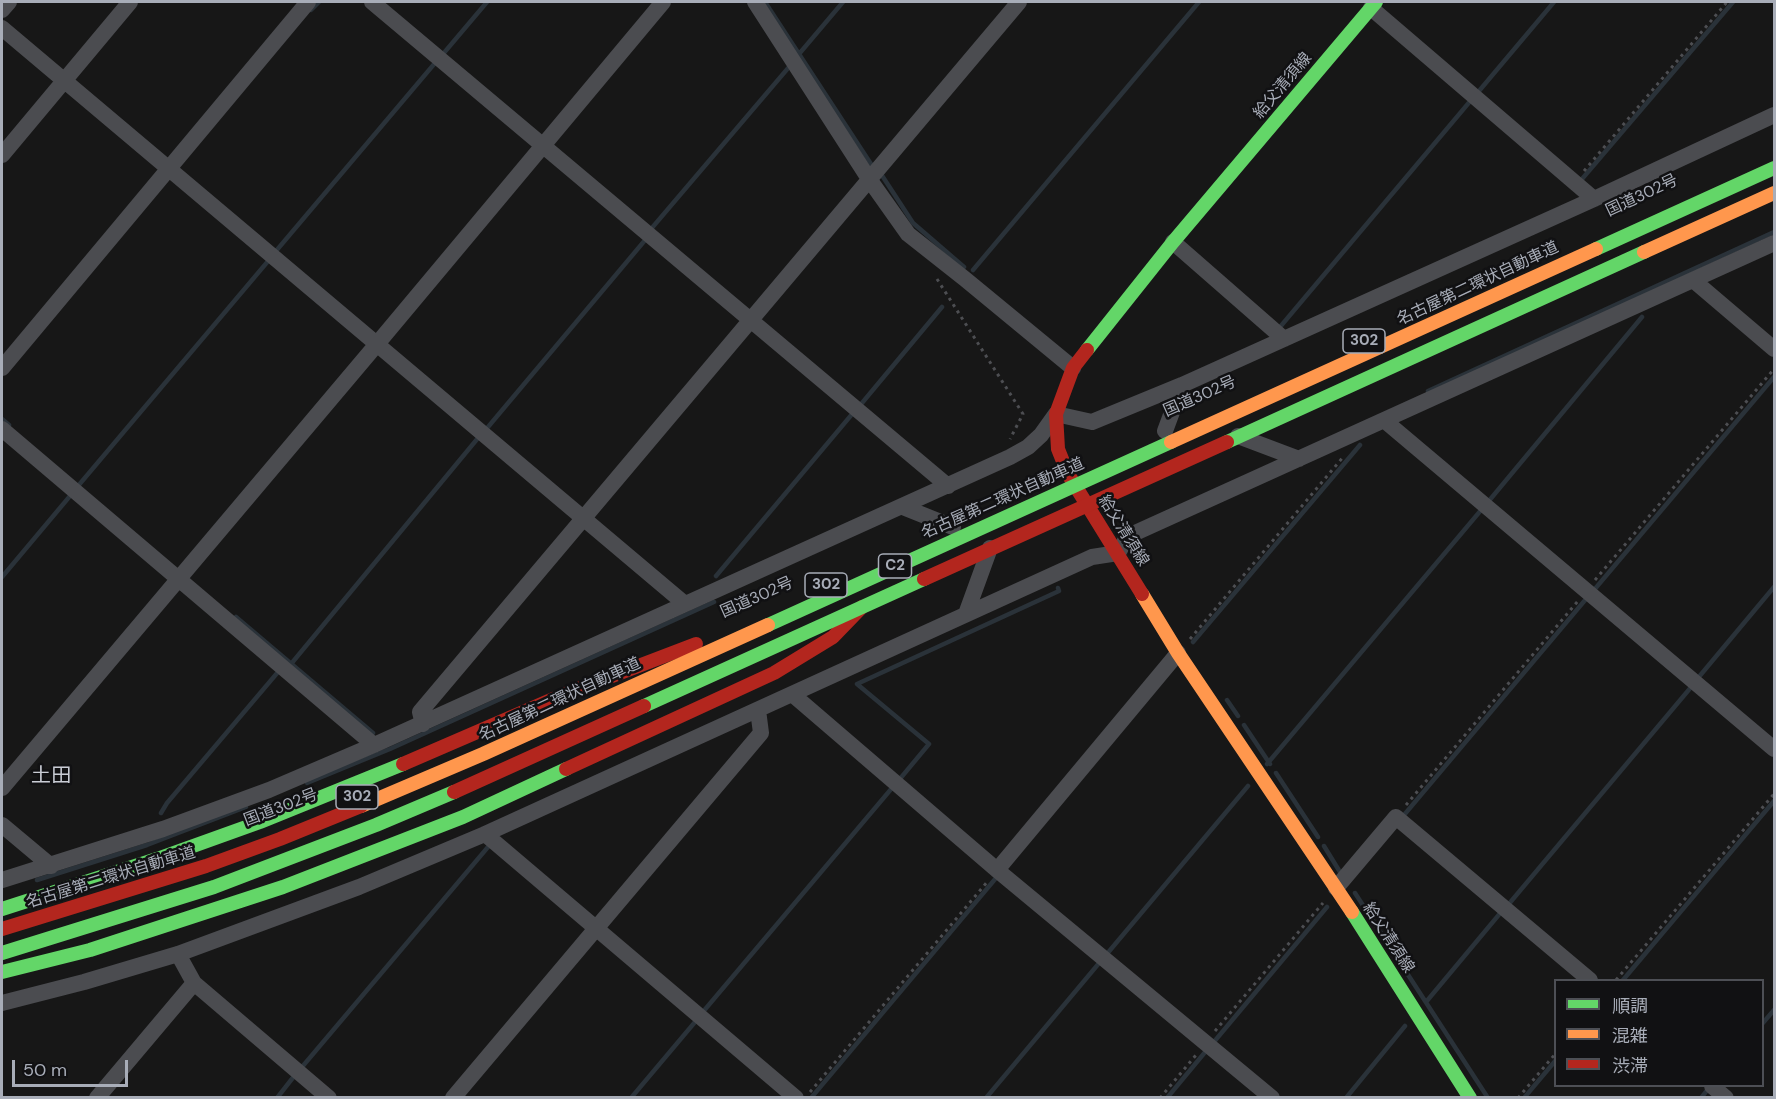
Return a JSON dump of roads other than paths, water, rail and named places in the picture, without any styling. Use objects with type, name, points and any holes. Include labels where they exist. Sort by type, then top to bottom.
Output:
[{"type":"main road","name":"給父清須線","points":[[1369,5],[1072,368],[1056,414],[1058,449],[1068,474],[1178,653],[1336,888],[1470,1098]]},
{"type":"main road","name":"国道302号","points":[[2,918],[152,872],[367,794],[1774,153]]},
{"type":"main road","name":"名古屋第二環状自動車道","points":[[2,929],[195,870],[376,800],[483,754],[1774,168]]},
{"type":"main road","name":"C2","points":[[2,953],[214,887],[365,829],[491,776],[1774,193]]},
{"type":"main road","points":[[2,972],[90,950],[283,887],[463,817],[764,678],[820,647],[833,637],[856,614],[903,551]]},
{"type":"main road","points":[[2,909],[157,859],[260,822],[362,782],[565,694],[699,643]]},
{"type":"street","points":[[2,10],[9,2]]},
{"type":"street","points":[[2,155],[130,2]]},
{"type":"street","points":[[2,368],[308,2]]},
{"type":"street","points":[[372,2],[948,486]]},
{"type":"street","points":[[2,788],[663,2]]},
{"type":"street","points":[[755,2],[869,179],[908,234],[1072,368]]},
{"type":"street","points":[[423,724],[420,712],[1018,2]]},
{"type":"street","points":[[1369,5],[1594,199]]},
{"type":"street","points":[[2,28],[685,604]]},
{"type":"street","points":[[2,880],[163,829],[248,798],[423,724],[1010,457],[1028,447],[1041,435],[1056,414],[1092,422],[1182,385],[1774,115]]},
{"type":"street","points":[[1173,242],[1284,339]]},
{"type":"street","points":[[2,1003],[178,954],[359,887],[485,834],[1092,557],[1118,554],[1125,542],[1135,533],[1774,243]]},
{"type":"street","points":[[1693,280],[1774,349]]},
{"type":"street","points":[[1165,431],[1182,385]]},
{"type":"street","points":[[1192,419],[1299,459]]},
{"type":"street","points":[[1385,421],[1774,749]]},
{"type":"street","points":[[2,429],[374,745]]},
{"type":"street","points":[[966,614],[1007,502]]},
{"type":"street","points":[[903,507],[953,527]]},
{"type":"street","points":[[997,870],[1178,653]]},
{"type":"street","points":[[792,694],[997,870],[1272,1098]]},
{"type":"street","points":[[453,1098],[761,733],[758,710]]},
{"type":"street","points":[[1336,888],[1396,817],[1588,979]]},
{"type":"street","points":[[2,825],[51,866]]},
{"type":"street","points":[[485,834],[796,1098]]},
{"type":"street","points":[[178,954],[194,983],[329,1098]]},
{"type":"street","points":[[97,1098],[194,983]]},
{"type":"street","points":[[1713,1087],[1726,1098]]},
{"type":"waterway","points":[[311,10],[319,2]]},
{"type":"waterway","points":[[443,54],[487,2]]},
{"type":"waterway","points":[[765,2],[871,164]]},
{"type":"waterway","points":[[799,54],[843,2]]},
{"type":"waterway","points":[[973,270],[1199,2]]},
{"type":"waterway","points":[[1479,91],[1554,2]]},
{"type":"waterway","points":[[1582,179],[1733,2]]},
{"type":"waterway","points":[[276,251],[435,63]]},
{"type":"waterway","points":[[651,229],[789,67]]},
{"type":"waterway","points":[[1280,327],[1472,99]]},
{"type":"waterway","points":[[881,174],[913,223],[964,267]]},
{"type":"waterway","points":[[1428,391],[1774,232]]},
{"type":"waterway","points":[[488,427],[646,239]]},
{"type":"waterway","points":[[78,486],[269,260]]},
{"type":"waterway","points":[[862,403],[942,307]]},
{"type":"waterway","points":[[1488,502],[1642,317]]},
{"type":"waterway","points":[[1596,592],[1594,590],[1774,377]]},
{"type":"waterway","points":[[716,576],[853,413]]},
{"type":"waterway","points":[[2,419],[9,425]]},
{"type":"waterway","points":[[291,664],[478,438]]},
{"type":"waterway","points":[[1193,642],[1360,445]]},
{"type":"waterway","points":[[2,577],[70,496]]},
{"type":"waterway","points":[[1267,764],[1482,509]]},
{"type":"waterway","points":[[1698,678],[1774,587]]},
{"type":"waterway","points":[[899,780],[929,744],[857,684],[1059,591],[1058,588]]},
{"type":"waterway","points":[[1404,815],[1586,599]]},
{"type":"waterway","points":[[307,783],[390,749],[714,602]]},
{"type":"waterway","points":[[236,617],[373,733]]},
{"type":"waterway","points":[[161,813],[278,672]]},
{"type":"waterway","points":[[1508,905],[1692,686]]},
{"type":"waterway","points":[[1227,700],[1238,716]]},
{"type":"waterway","points":[[1244,725],[1270,764]]},
{"type":"waterway","points":[[1276,773],[1318,837]]},
{"type":"waterway","points":[[1106,955],[1248,786]]},
{"type":"waterway","points":[[702,1013],[892,788]]},
{"type":"waterway","points":[[1624,979],[1774,801]]},
{"type":"waterway","points":[[37,880],[147,845],[246,807]]},
{"type":"waterway","points":[[1324,846],[1340,872]]},
{"type":"waterway","points":[[302,1067],[488,847]]},
{"type":"waterway","points":[[811,1098],[996,878]]},
{"type":"waterway","points":[[1355,893],[1488,1098]]},
{"type":"waterway","points":[[1213,1043],[1327,907]]},
{"type":"waterway","points":[[1426,1002],[1502,911]]},
{"type":"waterway","points":[[986,1098],[1100,962]]},
{"type":"waterway","points":[[1764,1022],[1774,1010]]},
{"type":"waterway","points":[[631,1098],[695,1022]]},
{"type":"waterway","points":[[1346,1098],[1405,1026]]},
{"type":"waterway","points":[[1167,1098],[1206,1051]]},
{"type":"waterway","points":[[1524,1098],[1554,1062]]},
{"type":"waterway","points":[[277,1098],[295,1075]]},
{"type":"waterway","points":[[1701,1098],[1709,1088]]},
{"type":"district","name":"土田","points":[[51,777]]}]
